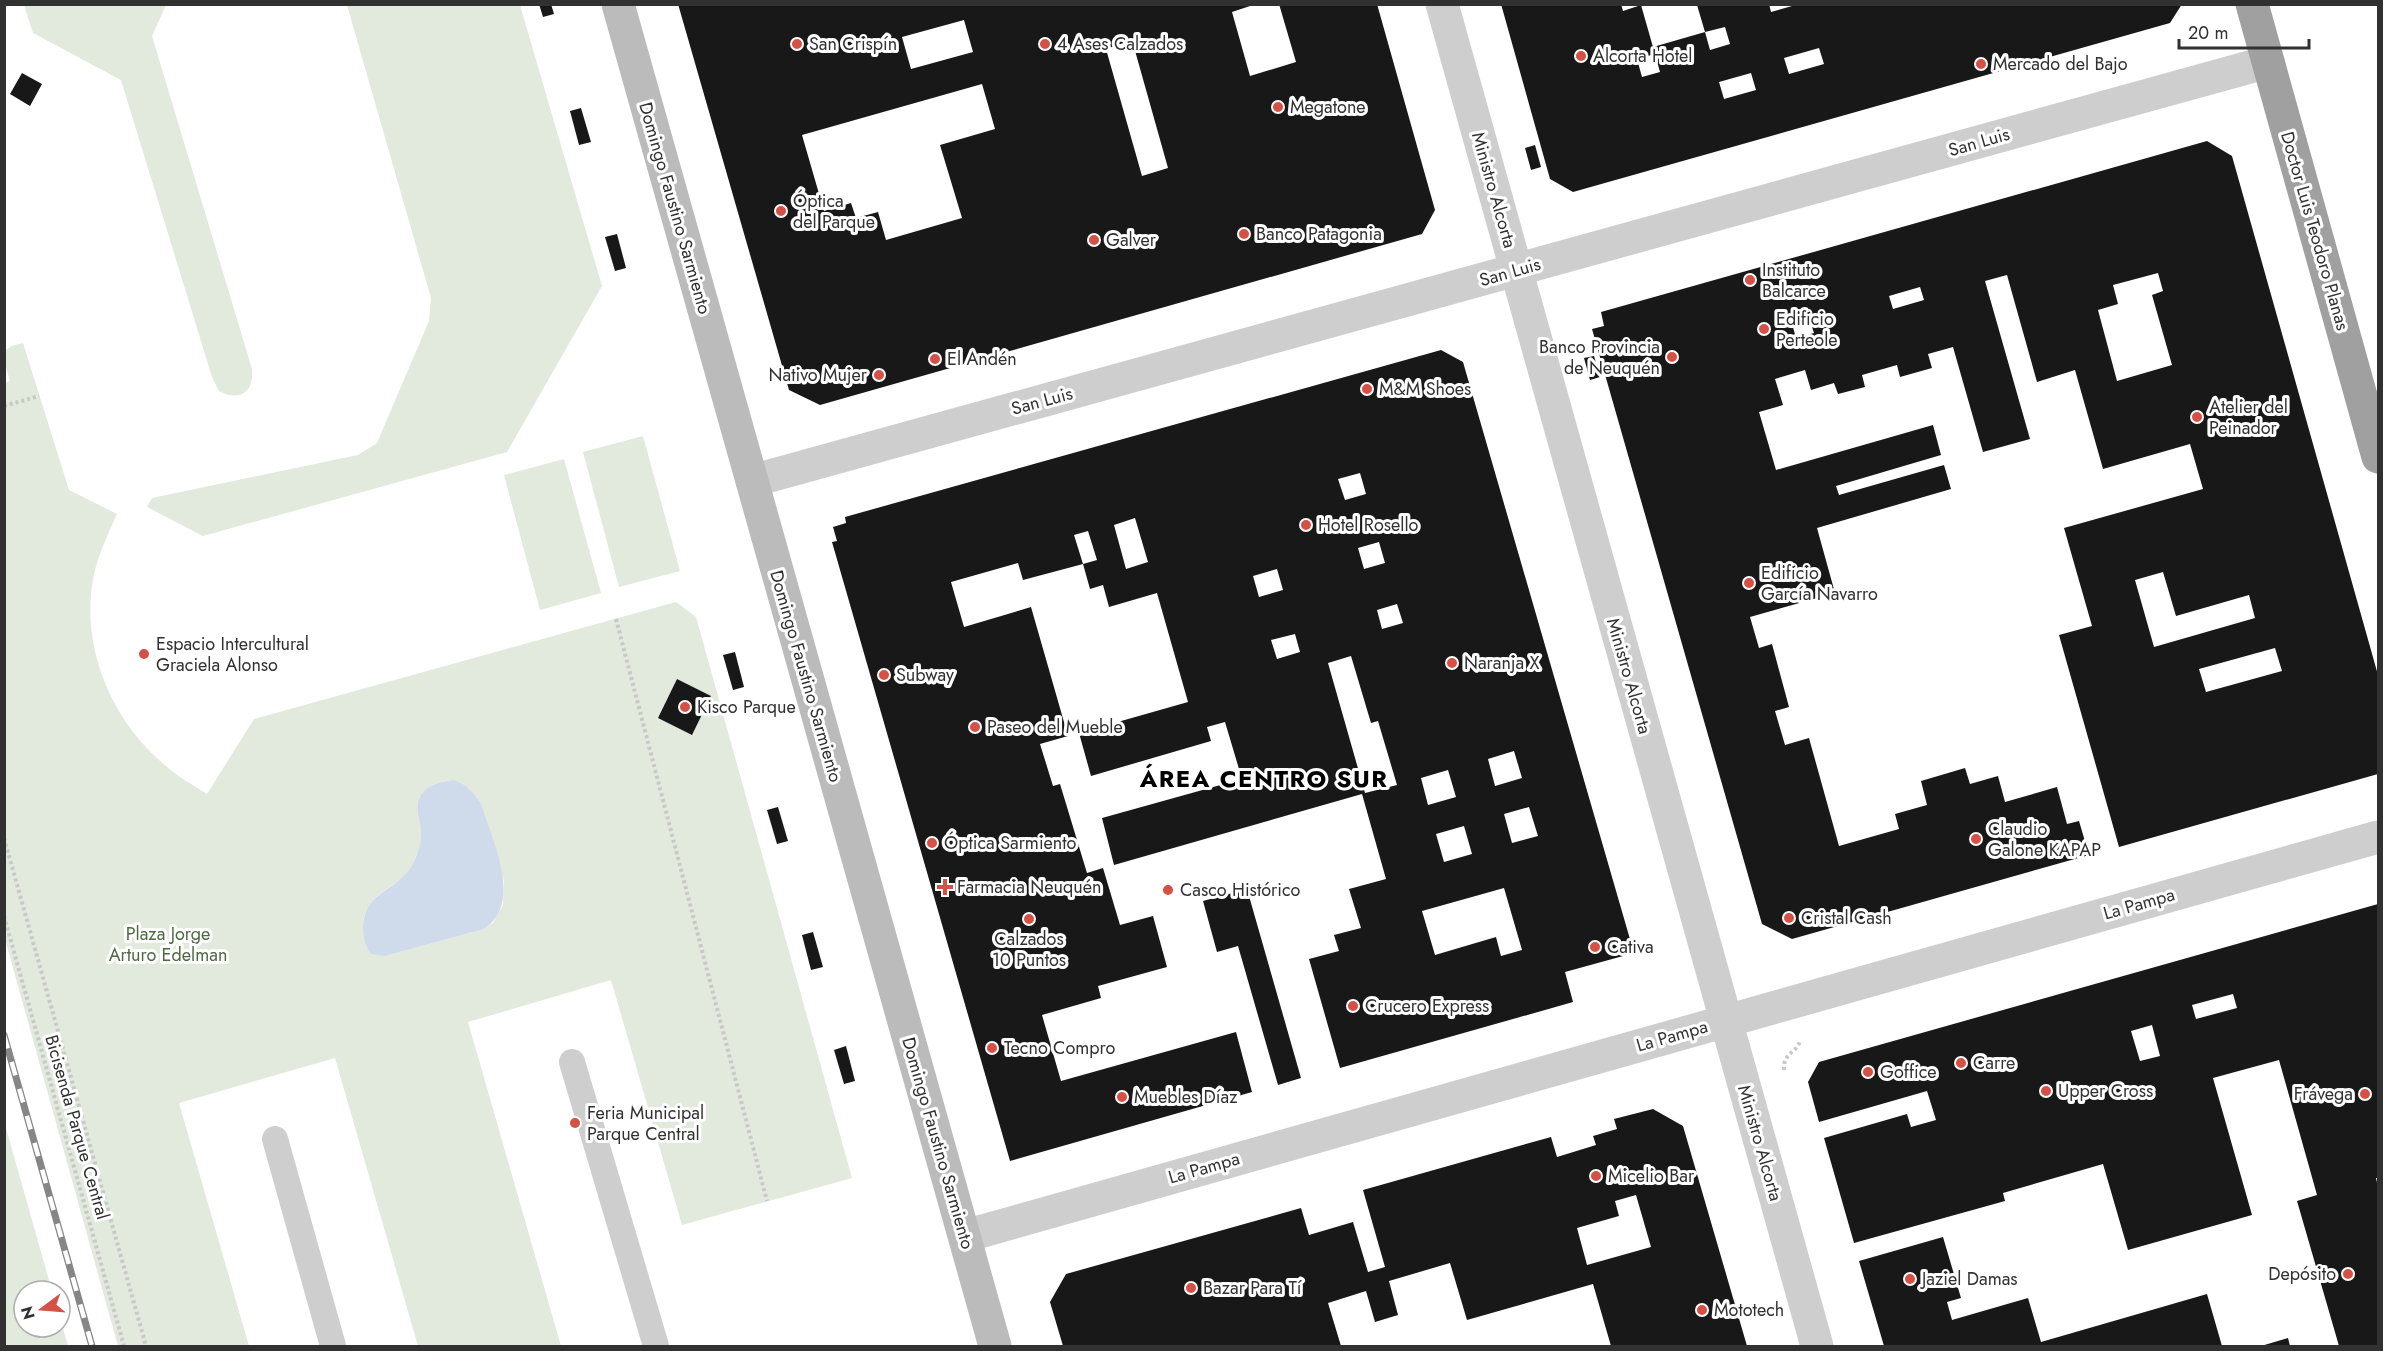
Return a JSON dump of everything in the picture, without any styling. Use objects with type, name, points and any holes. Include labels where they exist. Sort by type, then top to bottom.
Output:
[{"type":"highway","name":"Doctor Luis Teodoro Planas","points":[[2252,4],[2379,457]]},
{"type":"main road","name":"Domingo Faustino Sarmiento","points":[[618,4],[995,1347]]},
{"type":"street","name":"Ministro Alcorta","points":[[1442,4],[1817,1347]]},
{"type":"street","name":"San Luis","points":[[752,481],[2268,62]]},
{"type":"street","name":"La Pampa","points":[[965,1236],[2379,837]]},
{"type":"lane","points":[[572,1062],[656,1347]]},
{"type":"lane","points":[[275,1138],[333,1347]]},
{"type":"path","points":[[4,406],[39,396]]},
{"type":"path","points":[[616,619],[767,1201]]},
{"type":"path","points":[[4,838],[146,1347]]},
{"type":"path","name":"Bicisenda Parque Central","points":[[4,916],[124,1347]]},
{"type":"path","points":[[1782,1076],[1787,1057],[1799,1046],[1800,1041]]},
{"type":"green space","points":[[24,5],[166,5],[152,36],[252,369],[251,384],[244,393],[233,395],[219,391],[212,377],[121,80],[33,33]]},
{"type":"green space","points":[[347,5],[520,5],[602,286],[507,452],[203,536],[147,507],[152,498],[358,455],[377,443],[429,321],[431,298]]},
{"type":"green space","name":"Plaza Jorge Arturo Edelman","points":[[23,343],[69,490],[117,514],[96,566],[91,601],[91,628],[104,680],[129,727],[146,748],[176,774],[207,794],[254,719],[676,602],[696,617],[852,1178],[682,1225],[611,980],[468,1022],[561,1346],[418,1346],[335,1058],[179,1103],[249,1346],[118,1346],[5,939],[4,383],[10,381],[5,364],[5,351],[11,346]],"holes":[[[677,679],[711,696],[692,734],[659,718]],[[452,780],[482,806],[504,881],[503,905],[493,923],[484,929],[385,956],[367,948],[363,932],[365,914],[375,898],[405,875],[413,863],[421,840],[418,800],[430,786]]]},
{"type":"green space","points":[[643,436],[680,571],[619,587],[583,452]]},
{"type":"green space","points":[[564,459],[601,593],[540,610],[504,475]]},
{"type":"green space","points":[[4,1121],[49,1279],[12,1279],[12,1339],[66,1339],[68,1346],[5,1346]]},
{"type":"water","points":[[453,780],[470,790],[482,806],[498,853],[504,888],[502,904],[496,918],[484,929],[385,956],[371,954],[364,939],[363,928],[368,907],[380,894],[402,878],[414,861],[421,835],[417,808],[421,795],[431,786]]},
{"type":"building","points":[[539,4],[551,4],[554,14],[543,17]]},
{"type":"building","points":[[678,4],[1256,4],[1232,12],[1250,76],[1296,62],[1279,4],[1377,4],[1435,210],[1422,234],[820,405],[789,390]],"holes":[[[964,20],[973,52],[911,69],[902,37]],[[1132,40],[1168,168],[1142,176],[1106,49]],[[982,84],[995,129],[940,145],[962,218],[886,240],[878,212],[856,218],[851,203],[824,211],[802,135]]]},
{"type":"building","points":[[1501,4],[1621,4],[1623,11],[1641,5],[1653,47],[1705,32],[1697,5],[1699,4],[1769,4],[1771,12],[1792,6],[1792,4],[2182,4],[2170,23],[1573,192],[1550,179]],"holes":[[[1725,27],[1730,44],[1710,50],[1705,32]],[[1819,48],[1824,64],[1789,74],[1784,58]],[[1655,54],[1660,72],[1642,77],[1637,59]],[[1751,73],[1756,90],[1724,99],[1719,82]]]},
{"type":"building","points":[[22,73],[42,84],[30,106],[10,94]]},
{"type":"building","points":[[581,108],[591,142],[579,145],[570,111]]},
{"type":"building","points":[[2207,141],[2232,156],[2378,675],[2378,774],[2119,847],[2059,635],[2092,626],[2064,528],[2203,489],[2190,444],[2103,469],[2075,370],[2037,382],[2007,275],[1985,281],[2030,439],[1983,452],[1953,347],[1928,354],[1932,368],[1900,377],[1897,365],[1862,375],[1865,387],[1838,394],[1834,383],[1811,390],[1805,370],[1775,379],[1783,405],[1759,412],[1776,470],[1933,425],[1941,455],[1836,486],[1839,495],[1944,465],[1951,489],[1817,528],[1835,593],[1750,617],[1759,648],[1772,644],[1789,707],[1775,711],[1785,745],[1809,738],[1839,846],[1899,829],[1895,814],[1927,805],[1921,781],[1965,768],[1970,784],[1998,776],[2005,802],[2057,787],[2067,824],[2079,821],[2089,855],[1792,939],[1762,924],[1592,329],[1604,326],[1601,312]],"holes":[[[2158,273],[2163,291],[2152,295],[2172,365],[2117,381],[2098,310],[2118,304],[2113,285]],[[1920,287],[1924,300],[1893,309],[1889,296]],[[1808,315],[1814,333],[1796,338],[1791,320]],[[2163,572],[2176,616],[2249,595],[2255,618],[2154,647],[2135,580]],[[2275,648],[2282,671],[2206,692],[2199,669]]]},
{"type":"building","points":[[1535,145],[1541,167],[1531,170],[1525,148]]},
{"type":"building","points":[[617,234],[626,268],[615,271],[605,237]]},
{"type":"building","points":[[1441,350],[1463,362],[1634,953],[1565,972],[1573,1002],[1340,1068],[1309,959],[1339,951],[1334,935],[1361,928],[1349,889],[1386,879],[1362,794],[1114,865],[1102,818],[1242,779],[1225,722],[1207,727],[1211,741],[1091,776],[1079,733],[1188,702],[1157,593],[1109,607],[1103,585],[1090,589],[1083,564],[1023,580],[1018,563],[951,582],[964,627],[1031,607],[1068,736],[1040,744],[1053,786],[1060,784],[1087,873],[1103,868],[1120,925],[1153,916],[1167,967],[1098,986],[1101,998],[1042,1015],[1061,1081],[1236,1032],[1252,1092],[1010,1161],[832,542],[837,541],[833,527],[846,523],[845,517]],"holes":[[[1360,473],[1366,494],[1345,500],[1338,479]],[[1135,518],[1148,562],[1126,569],[1114,525]],[[1088,531],[1097,560],[1083,564],[1074,535]],[[1379,542],[1385,563],[1364,569],[1358,548]],[[1277,569],[1283,590],[1259,597],[1253,576]],[[1397,604],[1403,623],[1382,629],[1377,610]],[[1295,634],[1300,652],[1277,659],[1271,640]],[[1351,656],[1371,723],[1378,721],[1397,785],[1365,793],[1328,663]],[[1514,751],[1522,778],[1495,786],[1488,759]],[[1448,770],[1456,797],[1428,805],[1421,778]],[[1529,807],[1538,836],[1512,843],[1504,814]],[[1464,826],[1472,854],[1444,862],[1436,834]],[[1504,888],[1522,950],[1501,956],[1496,937],[1435,955],[1422,911]]]},
{"type":"building","points":[[1594,356],[1600,377],[1590,380],[1584,358]]},
{"type":"building","points":[[735,652],[744,687],[733,690],[723,655]]},
{"type":"building","name":"Kisco Parque","points":[[677,679],[711,696],[692,735],[658,718]]},
{"type":"building","points":[[778,807],[788,841],[777,844],[767,810]]},
{"type":"building","points":[[1247,889],[1301,1078],[1278,1085],[1238,946],[1217,952],[1203,901]]},
{"type":"building","points":[[2378,904],[2378,1178],[2376,1178],[2378,1187],[2378,1346],[2339,1346],[2297,1201],[2317,1195],[2279,1060],[2213,1078],[2252,1215],[2128,1250],[2103,1164],[2003,1193],[2005,1201],[1854,1243],[1824,1138],[1907,1114],[1911,1127],[1936,1120],[1927,1091],[1819,1122],[1808,1082],[1819,1062]],"holes":[[[2233,994],[2237,1008],[2196,1019],[2192,1005]],[[2152,1025],[2160,1056],[2140,1061],[2131,1031]]]},
{"type":"building","points":[[813,932],[823,967],[811,970],[802,935]]},
{"type":"building","points":[[846,1046],[855,1081],[844,1084],[834,1050]]},
{"type":"building","points":[[1653,1109],[1683,1126],[1747,1346],[1611,1346],[1593,1284],[1467,1320],[1450,1263],[1389,1281],[1398,1315],[1375,1322],[1366,1291],[1328,1303],[1341,1346],[1063,1346],[1050,1302],[1066,1274],[1301,1208],[1309,1235],[1353,1222],[1368,1272],[1385,1267],[1363,1190],[1551,1137],[1557,1157],[1596,1145],[1593,1136],[1617,1129],[1614,1119]],"holes":[[[1636,1195],[1651,1247],[1587,1265],[1577,1228],[1619,1216],[1615,1201]]]},
{"type":"building","points":[[1943,1237],[1961,1298],[1947,1302],[1952,1320],[2028,1298],[2041,1342],[2207,1294],[2222,1346],[1884,1346],[1859,1261]]},
{"type":"building","points":[[2288,1338],[2290,1346],[2261,1346]]},
{"type":"railway","points":[[4,1035],[92,1346]]},
{"type":"place","name":"San Crispín","points":[[797,44]]},
{"type":"place","name":"4 Ases Calzados","points":[[1045,44]]},
{"type":"place","name":"Alcorta Hotel","points":[[1581,56]]},
{"type":"place","name":"Mercado del Bajo","points":[[1981,64]]},
{"type":"place","name":"Megatone","points":[[1278,107]]},
{"type":"place","name":"Óptica del Parque","points":[[781,211]]},
{"type":"place","name":"Banco Patagonia","points":[[1244,234]]},
{"type":"place","name":"Galver","points":[[1094,240]]},
{"type":"place","name":"Instituto Balcarce","points":[[1750,280]]},
{"type":"place","name":"Edificio Perteole","points":[[1764,329]]},
{"type":"place","name":"Banco Provincia de Neuquén","points":[[1672,357]]},
{"type":"place","name":"El Andén","points":[[935,359]]},
{"type":"place","name":"Nativo Mujer","points":[[879,375]]},
{"type":"place","name":"M&M Shoes","points":[[1367,389]]},
{"type":"place","name":"Atelier del Peinador","points":[[2197,417]]},
{"type":"place","name":"Hotel Rosello","points":[[1306,525]]},
{"type":"place","name":"Edificio García Navarro","points":[[1749,583]]},
{"type":"place","name":"Espacio Intercultural Graciela Alonso","points":[[144,654]]},
{"type":"place","name":"Naranja X","points":[[1452,663]]},
{"type":"place","name":"Subway","points":[[884,675]]},
{"type":"place","name":"Kisco Parque","points":[[685,707]]},
{"type":"place","name":"Paseo del Mueble","points":[[975,727]]},
{"type":"place","name":"Claudio Galone KAPAP","points":[[1976,839]]},
{"type":"place","name":"Óptica Sarmiento","points":[[932,843]]},
{"type":"place","name":"Farmacia Neuquén","points":[[945,887]]},
{"type":"place","name":"Casco Histórico","points":[[1168,890]]},
{"type":"place","name":"Cristal Cash","points":[[1789,918]]},
{"type":"place","name":"Calzados 10 Puntos","points":[[1029,919]]},
{"type":"place","name":"Cativa","points":[[1595,947]]},
{"type":"place","name":"Crucero Express","points":[[1353,1006]]},
{"type":"place","name":"Tecno Compro","points":[[992,1048]]},
{"type":"place","name":"Carre","points":[[1961,1063]]},
{"type":"place","name":"Goffice","points":[[1868,1072]]},
{"type":"place","name":"Upper Cross","points":[[2046,1091]]},
{"type":"place","name":"Frávega","points":[[2365,1094]]},
{"type":"place","name":"Muebles Díaz","points":[[1122,1097]]},
{"type":"place","name":"Feria Municipal Parque Central","points":[[575,1123]]},
{"type":"place","name":"Micelio Bar","points":[[1596,1176]]},
{"type":"place","name":"Depósito","points":[[2348,1274]]},
{"type":"place","name":"Jaziel Damas","points":[[1910,1279]]},
{"type":"place","name":"Bazar Para Tí","points":[[1191,1288]]},
{"type":"place","name":"Mototech","points":[[1702,1310]]},
{"type":"district","name":"ÁREA CENTRO SUR","points":[[1264,779]]}]
